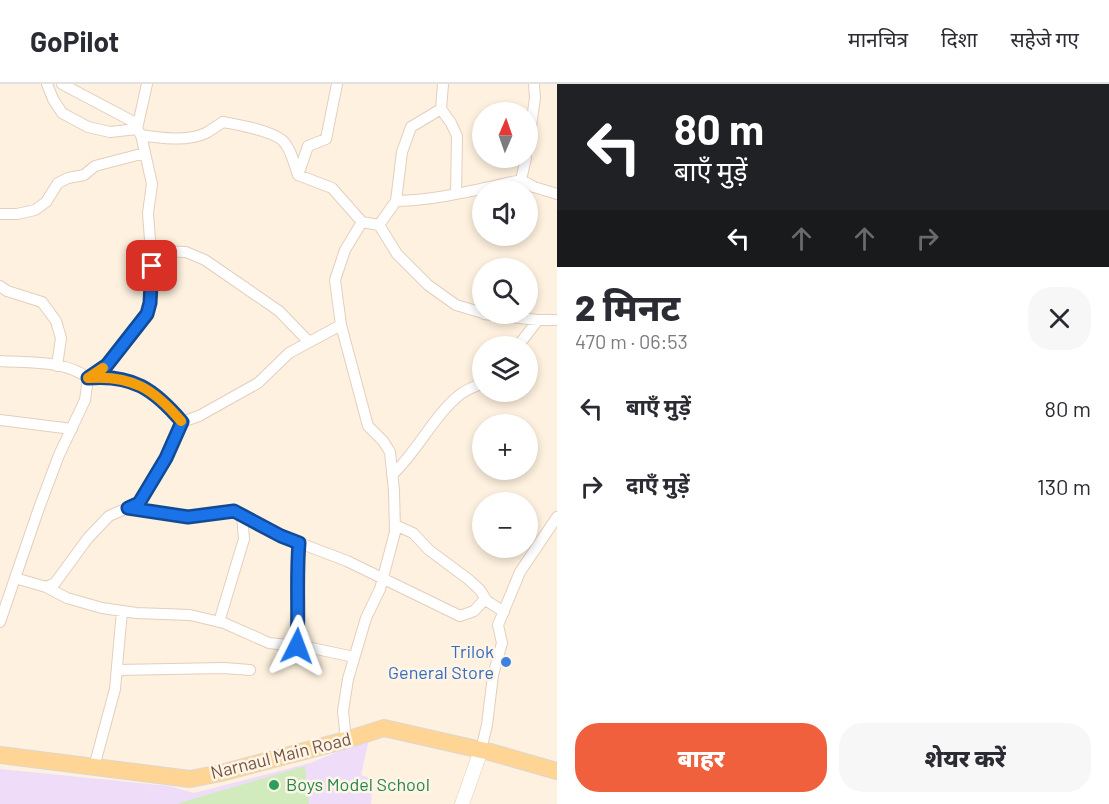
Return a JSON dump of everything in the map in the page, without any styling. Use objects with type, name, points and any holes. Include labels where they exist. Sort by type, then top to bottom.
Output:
[{"type":"main road","name":"Narnaul Main Road","points":[[0,755],[190,778],[221,773],[384,728],[481,750],[557,771]]},
{"type":"street","points":[[47,84],[62,113],[88,127],[110,132],[139,132],[163,138],[204,134],[223,122],[248,126],[281,140],[289,150],[298,175],[332,188],[362,222],[379,225],[397,254],[428,285],[456,305],[472,310]]},
{"type":"street","points":[[0,622],[59,455],[85,400],[88,378],[107,365],[147,314],[150,303],[151,251],[148,213],[152,184],[139,132],[132,121],[62,84]]},
{"type":"street","points":[[139,132],[147,84]]},
{"type":"street","points":[[298,175],[308,146],[326,139],[337,84]]},
{"type":"street","points":[[443,84],[441,108],[457,136],[456,194]]},
{"type":"street","points":[[534,84],[534,102]]},
{"type":"street","points":[[379,225],[396,201],[402,152],[411,128],[441,108]]},
{"type":"street","points":[[0,214],[17,214],[35,210],[46,202],[58,183],[68,178],[84,175],[95,166],[145,153]]},
{"type":"street","points":[[521,180],[524,168]]},
{"type":"street","points":[[538,189],[557,194]]},
{"type":"street","points":[[396,201],[420,200],[472,191]]},
{"type":"street","points":[[346,740],[343,711],[348,679],[366,618],[382,579],[395,532],[390,452],[368,426],[341,325],[335,280],[345,250],[362,222]]},
{"type":"street","points":[[151,251],[186,252],[205,260],[279,311],[309,342]]},
{"type":"street","points":[[0,286],[7,291],[42,302],[56,321],[61,338],[57,366]]},
{"type":"street","points":[[538,320],[557,320]]},
{"type":"street","points":[[526,336],[535,324]]},
{"type":"street","points":[[46,587],[55,583],[88,537],[109,516],[139,503],[166,458],[182,422],[199,416],[258,383],[289,352],[341,325]]},
{"type":"street","points":[[0,362],[43,363],[78,370],[88,378],[106,377],[129,380],[147,388],[182,422]]},
{"type":"street","points":[[392,475],[406,462],[444,412],[462,393],[472,388]]},
{"type":"street","points":[[0,420],[72,429]]},
{"type":"street","points":[[128,508],[188,517],[234,511],[281,536],[347,561],[460,616],[474,611],[485,599]]},
{"type":"street","points":[[219,622],[244,540],[242,515]]},
{"type":"street","points":[[462,804],[481,750],[487,725],[493,675],[502,643],[498,626],[520,572],[557,517]]},
{"type":"street","points":[[395,525],[413,533],[429,550],[468,579],[480,590],[485,599],[504,612]]},
{"type":"street","points":[[297,646],[299,543]]},
{"type":"street","points":[[15,578],[46,587],[67,598],[102,608],[190,615],[219,622],[269,643],[354,657]]},
{"type":"street","points":[[94,767],[115,689],[122,611]]},
{"type":"street","points":[[117,670],[224,668],[249,670]]},
{"type":"shaded area","points":[[369,739],[361,775],[373,779],[371,804],[0,804],[0,769],[169,786],[194,793],[310,763]]},
{"type":"green space","name":"Boys Model School","points":[[305,766],[309,804],[176,804]]},
{"type":"slow traffic","points":[[103,368],[88,378],[106,377],[129,380],[147,388],[181,421]]},
{"type":"place","name":"Trilok General Store","points":[[506,662]]},
{"type":"place","name":"Boys Model School","points":[[274,785]]},
{"type":"route","points":[[152,266],[150,303],[147,314],[107,365],[88,378],[106,377],[129,380],[147,388],[182,422],[166,458],[139,503],[128,508],[188,517],[234,511],[299,543],[297,646]]}]
